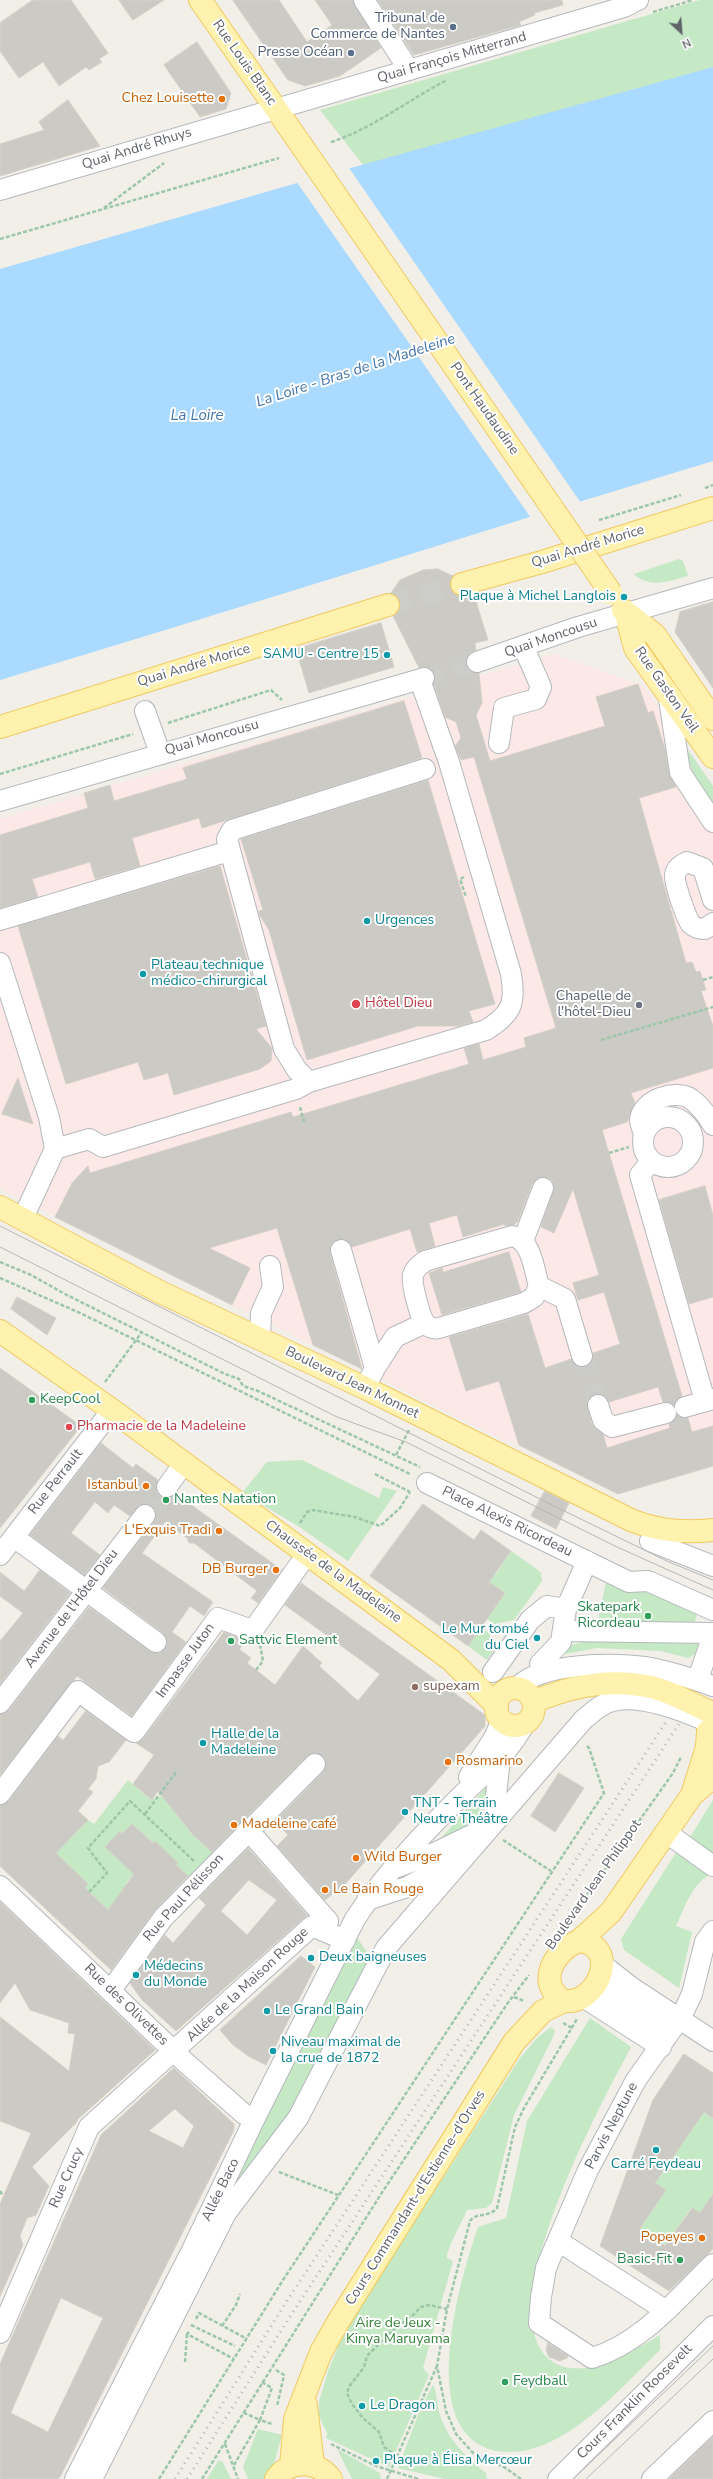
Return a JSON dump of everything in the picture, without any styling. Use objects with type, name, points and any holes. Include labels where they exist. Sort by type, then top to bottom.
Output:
[{"type":"main road","name":"Rue Louis Blanc","points":[[200,0],[288,126]]},
{"type":"main road","name":"Pont Haudaudine","points":[[288,126],[621,607]]},
{"type":"main road","name":"Quai André Morice","points":[[462,584],[542,562],[713,508]]},
{"type":"main road","name":"Quai André Morice","points":[[0,727],[388,605]]},
{"type":"main road","name":"Rue Gaston Veil","points":[[621,607],[635,648],[668,692],[713,757]]},
{"type":"main road","name":"Rue Gaston Veil","points":[[621,607],[655,635],[713,719]]},
{"type":"main road","name":"Boulevard Jean Monnet","points":[[0,1206],[160,1292],[365,1388],[633,1521],[653,1528],[678,1532],[713,1530]]},
{"type":"main road","name":"Chaussée de la Madeleine","points":[[0,1331],[112,1410],[451,1660],[499,1713]]},
{"type":"main road","name":"Chaussée de la Madeleine","points":[[451,1660],[513,1689]]},
{"type":"main road","points":[[533,1702],[568,1689],[603,1683],[651,1687],[710,1720]]},
{"type":"main road","points":[[513,1689],[527,1693],[533,1702],[533,1713],[525,1723],[514,1726],[499,1713],[501,1696],[513,1689]]},
{"type":"main road","name":"Boulevard Jean Philippot","points":[[692,1795],[707,1747],[710,1720]]},
{"type":"main road","name":"Boulevard Jean Philippot","points":[[583,1987],[611,1912],[692,1795],[713,1777]]},
{"type":"main road","name":"Boulevard Jean Philippot","points":[[571,1934],[611,1912]]},
{"type":"main road","points":[[571,1934],[597,1949],[583,1987],[549,1975],[553,1963],[565,1948],[571,1934]]},
{"type":"main road","name":"Cours Commandant-d'Estienne-d'Orves","points":[[283,2473],[300,2433],[305,2395],[321,2352],[338,2322],[489,2079],[514,2042],[543,2011],[583,1987]]},
{"type":"main road","name":"Cours Commandant-d'Estienne-d'Orves","points":[[300,2433],[313,2465]]},
{"type":"main road","points":[[283,2473],[306,2464],[313,2465],[323,2470],[331,2479]]},
{"type":"street","points":[[364,0],[409,70]]},
{"type":"street","name":"Quai François Mitterrand","points":[[275,108],[638,6]]},
{"type":"street","name":"Quai André Rhuys","points":[[0,190],[275,108]]},
{"type":"street","name":"Quai Moncousu","points":[[477,662],[524,648],[578,627],[621,607],[713,588]]},
{"type":"street","points":[[499,743],[504,708],[536,699],[540,687],[524,648]]},
{"type":"street","name":"Quai Moncousu","points":[[0,801],[160,753],[422,679],[438,765]]},
{"type":"street","points":[[668,692],[680,772],[713,822]]},
{"type":"street","points":[[145,711],[160,753]]},
{"type":"street","points":[[55,1149],[89,1139],[102,1147],[296,1090],[308,1082],[486,1030],[500,1022],[511,1009],[514,992],[511,974],[438,765],[232,830],[227,839],[229,851],[284,1049],[297,1070],[308,1082]]},
{"type":"street","points":[[0,920],[229,851]]},
{"type":"street","points":[[713,900],[708,864],[687,862],[678,867],[675,875],[676,885],[690,923],[696,928],[705,929],[713,923]]},
{"type":"street","points":[[0,964],[5,1000],[49,1117],[55,1149],[22,1218]]},
{"type":"street","points":[[685,1407],[709,1400],[640,1175],[646,1146],[640,1119],[650,1102],[669,1094],[690,1098],[704,1110],[713,1125]]},
{"type":"street","points":[[523,1241],[543,1188]]},
{"type":"street","points":[[539,1286],[534,1297],[524,1302],[433,1329],[425,1323],[412,1282],[415,1270],[425,1261],[504,1237],[519,1238],[523,1241],[539,1286],[565,1299],[582,1356]]},
{"type":"street","points":[[341,1250],[375,1368]]},
{"type":"street","points":[[260,1339],[261,1312],[273,1287],[270,1266]]},
{"type":"street","points":[[365,1388],[375,1368],[395,1337],[425,1323]]},
{"type":"street","points":[[598,1406],[603,1420],[612,1427],[666,1412]]},
{"type":"street","name":"Rue Perrault","points":[[8,1543],[112,1410]]},
{"type":"street","points":[[166,1486],[184,1463]]},
{"type":"street","name":"Place Alexis Ricordeau","points":[[426,1476],[629,1582],[648,1581],[713,1610]]},
{"type":"street","name":"Avenue de l'Hôtel Dieu","points":[[0,1704],[145,1516]]},
{"type":"street","points":[[650,1541],[713,1566]]},
{"type":"street","points":[[8,1543],[86,1592],[156,1642]]},
{"type":"street","points":[[256,1626],[308,1554]]},
{"type":"street","name":"Place Alexis Ricordeau","points":[[540,1664],[561,1642],[566,1609],[587,1561]]},
{"type":"street","points":[[493,1672],[530,1620],[547,1606],[566,1609]]},
{"type":"street","name":"Impasse Juton","points":[[0,1794],[78,1691],[134,1732],[218,1618],[249,1629],[256,1626]]},
{"type":"street","points":[[513,1689],[526,1679],[548,1671],[609,1666],[651,1668],[706,1679],[713,1634],[563,1631]]},
{"type":"street","points":[[367,1900],[407,1887],[464,1856],[497,1832],[584,1719],[602,1705],[614,1700],[649,1701],[710,1720]]},
{"type":"street","points":[[449,1807],[494,1738],[499,1713]]},
{"type":"street","points":[[367,1900],[449,1807],[500,1758],[518,1736],[525,1723]]},
{"type":"street","points":[[497,1832],[500,1758]]},
{"type":"street","name":"Rue Paul Pélisson","points":[[111,1990],[149,1935],[206,1873],[315,1764]]},
{"type":"street","points":[[248,1830],[328,1921],[324,1931]]},
{"type":"street","points":[[394,1868],[439,1851],[497,1832]]},
{"type":"street","points":[[666,1833],[713,1866]]},
{"type":"street","points":[[92,2479],[226,2213],[298,2118],[386,1948],[464,1856]]},
{"type":"street","name":"Rue des Olivettes","points":[[0,1886],[175,2052],[244,2114],[254,2120]]},
{"type":"street","name":"Allée Baco","points":[[75,2479],[191,2252],[254,2120],[344,1940],[367,1900]]},
{"type":"street","name":"Allée de la Maison Rouge","points":[[175,2052],[312,1926],[344,1940]]},
{"type":"street","name":"Parvis Neptune","points":[[713,1931],[706,1942],[692,1994],[680,2019],[632,2087],[588,2170],[546,2268],[541,2297],[539,2323],[552,2323],[588,2348],[592,2358],[620,2348],[646,2329],[713,2264]]},
{"type":"street","points":[[583,1987],[680,2019],[713,2041]]},
{"type":"street","points":[[583,1987],[660,2027]]},
{"type":"street","points":[[583,1987],[661,2047]]},
{"type":"street","name":"Rue Crucy","points":[[0,2333],[89,2127],[175,2052]]},
{"type":"street","points":[[558,2241],[665,2310]]},
{"type":"street","name":"Cours Franklin Roosevelt","points":[[558,2479],[713,2326]]},
{"type":"street","points":[[652,2479],[713,2421]]},
{"type":"path","points":[[638,6],[693,0]]},
{"type":"path","points":[[331,142],[348,137],[418,95],[452,78]]},
{"type":"path","points":[[102,209],[170,158]]},
{"type":"path","points":[[0,239],[279,158]]},
{"type":"path","points":[[698,490],[713,485]]},
{"type":"path","points":[[599,520],[683,495]]},
{"type":"path","points":[[166,723],[271,690],[283,700]]},
{"type":"path","points":[[0,774],[138,732]]},
{"type":"path","points":[[703,980],[713,977]]},
{"type":"path","points":[[601,1040],[713,1007]]},
{"type":"path","points":[[609,1153],[646,1146]]},
{"type":"path","points":[[0,1262],[32,1275],[65,1294],[225,1374],[239,1379],[243,1386],[258,1391],[370,1445],[396,1455],[426,1476]]},
{"type":"path","points":[[0,1278],[426,1476]]},
{"type":"path","points":[[104,1383],[142,1332]]},
{"type":"path","points":[[396,1455],[411,1427]]},
{"type":"path","points":[[298,1526],[307,1512],[313,1510],[355,1517],[380,1526],[400,1508],[410,1492],[375,1474]]},
{"type":"path","points":[[256,1626],[263,1661],[256,1670]]},
{"type":"path","points":[[159,2479],[338,2195],[604,1793],[589,1748],[573,1733]]},
{"type":"path","points":[[145,1814],[177,1771]]},
{"type":"path","name":"Boulevard Jean Philippot","points":[[571,1934],[673,1773]]},
{"type":"path","points":[[89,1892],[107,1873],[88,1848],[130,1801],[206,1873]]},
{"type":"path","points":[[497,1832],[551,1871]]},
{"type":"path","points":[[202,2479],[225,2444],[242,2412],[381,2194],[507,2004],[514,1997],[532,1971]]},
{"type":"path","points":[[387,2479],[437,2366],[447,2309],[470,2221],[476,2216],[490,2214],[497,2208],[515,2127],[583,1987]]},
{"type":"path","points":[[272,2169],[338,2195]]},
{"type":"path","points":[[0,2191],[3,2196]]},
{"type":"path","points":[[222,2326],[236,2305],[240,2294]]},
{"type":"path","points":[[397,2456],[384,2447],[379,2432],[363,2418],[352,2404],[348,2394],[349,2387],[371,2353],[397,2326],[408,2320],[421,2307],[430,2305],[447,2309]]},
{"type":"path","points":[[185,2362],[188,2334],[199,2313],[247,2339]]},
{"type":"path","points":[[192,2326],[235,2346]]},
{"type":"path","points":[[188,2334],[234,2360]]},
{"type":"path","points":[[437,2366],[446,2411],[456,2434],[474,2454],[504,2468],[521,2479]]},
{"type":"path","points":[[275,2413],[284,2375],[276,2370]]},
{"type":"path","points":[[234,2464],[260,2420],[272,2388],[262,2382]]},
{"type":"path","points":[[242,2412],[260,2420],[300,2433],[391,2472],[418,2479]]},
{"type":"path","points":[[272,2424],[274,2419]]},
{"type":"path","points":[[225,2444],[234,2464],[238,2479]]},
{"type":"shaded area","name":"Hôtel Dieu","points":[[554,654],[644,686],[713,786],[713,1466],[618,1494],[511,1441],[506,1442],[0,1189],[0,819]]},
{"type":"green space","points":[[700,0],[713,0],[713,67],[703,70],[364,166],[320,110]]},
{"type":"green space","points":[[679,559],[683,561],[688,576],[667,582],[653,583],[640,579],[634,574]]},
{"type":"green space","points":[[684,744],[713,786],[713,804],[693,774]]},
{"type":"green space","points":[[302,1460],[379,1498],[383,1487],[397,1491],[348,1561],[298,1526],[242,1493],[267,1462]]},
{"type":"green space","points":[[511,1551],[538,1570],[541,1573],[542,1581],[514,1620],[494,1624],[487,1619],[505,1593],[484,1578],[490,1570],[496,1574]]},
{"type":"green space","name":"Skatepark Ricordeau","points":[[606,1582],[699,1606],[693,1629],[597,1626]]},
{"type":"green space","points":[[481,1627],[490,1634],[490,1642],[495,1649],[487,1660],[468,1646]]},
{"type":"green space","points":[[598,1637],[700,1639],[696,1654],[688,1658],[661,1651],[597,1648],[560,1655],[562,1648]]},
{"type":"green space","points":[[128,1780],[151,1800],[162,1796],[191,1833],[215,1855],[190,1878],[176,1865],[178,1863],[158,1849],[160,1846],[155,1841],[153,1843],[132,1824],[122,1834],[120,1831],[134,1874],[126,1883],[129,1887],[108,1910],[85,1888],[88,1884],[56,1853],[88,1820],[94,1824]]},
{"type":"green space","points":[[491,1782],[479,1815],[473,1822],[458,1834],[435,1845]]},
{"type":"green space","points":[[713,1800],[713,1857],[689,1839]]},
{"type":"green space","points":[[677,1851],[712,1874],[699,1883],[694,1889],[676,1926],[692,1932],[679,1988],[624,1950],[621,1939]]},
{"type":"green space","points":[[357,1938],[373,1960],[292,2116],[226,2201],[289,2070]]},
{"type":"green space","points":[[590,2018],[631,2047],[577,2156],[557,2204],[541,2252],[533,2296],[534,2333],[549,2359],[561,2366],[575,2368],[590,2367],[606,2363],[660,2335],[660,2350],[597,2411],[569,2431],[546,2444],[528,2450],[501,2452],[484,2447],[464,2431],[453,2407],[449,2378],[450,2344],[455,2310],[478,2227],[506,2218],[527,2121]]},
{"type":"green space","name":"Aire de Jeux - Kinya Maruyama","points":[[551,2027],[555,2031],[553,2037],[514,2115],[492,2203],[486,2208],[467,2210],[447,2254],[447,2258],[453,2261],[423,2368],[429,2375],[389,2467],[326,2438],[327,2433],[319,2416],[319,2402],[328,2371],[344,2332],[520,2058],[537,2038]]},
{"type":"green space","points":[[704,2112],[713,2118],[713,2194],[700,2213],[691,2208],[665,2246],[640,2228],[666,2190],[655,2183]]},
{"type":"green space","points":[[433,2385],[442,2421],[452,2439],[464,2454],[486,2473],[487,2479],[445,2479],[398,2468],[421,2407]]},
{"type":"green space","points":[[258,2429],[282,2435],[274,2464],[266,2479],[248,2479],[243,2467]]},
{"type":"green space","points":[[337,2449],[380,2473],[381,2479],[352,2479]]},
{"type":"green space","points":[[218,2461],[222,2461],[231,2479],[207,2479]]},
{"type":"water","name":"La Loire","points":[[713,67],[713,461],[0,680],[0,269],[297,183]]},
{"type":"pier","points":[[349,168],[581,503],[531,518],[296,181]]},
{"type":"building","points":[[33,0],[71,0],[108,53],[99,59],[102,62],[89,70],[86,67],[59,86],[43,62],[19,78],[0,51],[0,23]]},
{"type":"building","points":[[119,0],[164,0],[133,20]]},
{"type":"building","points":[[233,0],[279,0],[307,42],[332,25],[315,0],[353,0],[381,48],[340,76],[305,86],[288,80]]},
{"type":"building","name":"Tribunal de Commerce de Nantes","points":[[378,0],[562,0],[563,5],[534,13],[535,15],[519,22],[521,25],[414,55]]},
{"type":"building","points":[[197,42],[231,93],[226,109],[200,117],[164,65]]},
{"type":"building","points":[[68,100],[100,146],[0,176],[0,144],[44,130],[39,122]]},
{"type":"building","points":[[438,569],[453,576],[450,587],[454,593],[459,596],[474,595],[488,640],[475,643],[476,650],[469,654],[466,660],[469,670],[479,673],[482,703],[476,715],[490,761],[605,726],[596,697],[638,684],[648,713],[653,711],[665,749],[669,774],[676,787],[639,798],[686,963],[692,962],[696,972],[700,971],[706,990],[701,991],[713,1026],[713,1068],[631,1093],[635,1103],[627,1122],[602,1130],[682,1396],[674,1405],[663,1402],[658,1387],[609,1402],[605,1396],[595,1394],[590,1397],[587,1403],[592,1424],[603,1434],[607,1448],[670,1428],[669,1424],[677,1415],[688,1418],[692,1432],[713,1426],[713,1466],[618,1494],[519,1445],[499,1381],[466,1391],[449,1337],[528,1314],[545,1368],[571,1359],[579,1367],[586,1367],[593,1359],[593,1353],[620,1344],[604,1292],[578,1300],[573,1283],[599,1275],[573,1189],[554,1233],[541,1227],[554,1187],[552,1180],[542,1177],[532,1184],[518,1221],[514,1225],[505,1226],[504,1224],[463,1237],[457,1215],[429,1223],[435,1246],[417,1252],[410,1229],[352,1247],[344,1239],[333,1242],[330,1253],[362,1369],[313,1345],[277,1228],[209,1248],[250,1268],[232,1305],[55,1217],[72,1183],[88,1166],[90,1173],[291,1112],[293,1117],[469,1064],[464,1048],[479,1044],[483,1060],[526,1047],[524,1038],[556,1028],[474,757],[461,760],[455,746],[461,738],[456,722],[445,717],[434,684],[435,674],[427,667],[419,668],[393,616],[400,608],[400,602],[391,593],[400,580],[423,570]]},
{"type":"building","points":[[713,602],[713,688],[675,632],[680,612]]},
{"type":"building","points":[[381,623],[394,667],[309,693],[296,649]]},
{"type":"building","points":[[404,701],[422,758],[202,828],[199,818],[132,838],[140,866],[95,879],[90,862],[32,879],[38,897],[0,908],[0,835],[88,808],[84,793],[110,785],[114,801],[187,779],[183,768]]},
{"type":"building","name":"Urgences","points":[[428,780],[495,1004],[469,1011],[473,1022],[458,1026],[418,1026],[307,1060],[269,930],[259,914],[259,911],[263,910],[241,839]]},
{"type":"building","name":"Plateau technique médico-chirurgical","points":[[220,866],[266,1026],[256,1029],[272,1048],[271,1061],[260,1069],[174,1095],[168,1073],[144,1080],[138,1062],[66,1084],[18,926]]},
{"type":"building","points":[[18,1078],[33,1124],[2,1114]]},
{"type":"building","points":[[705,1186],[713,1215],[713,1297],[689,1304],[659,1200]]},
{"type":"building","points":[[509,1252],[521,1292],[442,1315],[429,1273],[442,1268],[443,1272]]},
{"type":"building","points":[[17,1297],[56,1318],[47,1335],[11,1309]]},
{"type":"building","points":[[0,1368],[81,1426],[0,1528]]},
{"type":"building","points":[[101,1443],[133,1468],[136,1464],[158,1480],[156,1491],[161,1497],[171,1498],[176,1494],[282,1570],[258,1603],[251,1598],[257,1591],[194,1543],[189,1543],[187,1538],[165,1522],[142,1553],[213,1602],[204,1616],[190,1606],[172,1632],[186,1642],[132,1716],[77,1676],[0,1775],[0,1714],[9,1710],[89,1607],[150,1651],[160,1653],[167,1644],[163,1633],[103,1588],[154,1522],[156,1516],[152,1506],[140,1505],[130,1516],[114,1505],[108,1513],[95,1502],[71,1533],[100,1555],[84,1575],[30,1535]]},
{"type":"building","points":[[545,1491],[569,1503],[556,1529],[531,1516]]},
{"type":"building","points":[[423,1504],[474,1540],[481,1530],[511,1551],[489,1582],[505,1593],[468,1646],[370,1576]]},
{"type":"building","points":[[40,1570],[70,1593],[0,1684],[0,1641],[23,1613],[0,1596],[0,1572],[24,1591]]},
{"type":"building","points":[[301,1583],[485,1715],[485,1726],[346,1883],[325,1900],[277,1846],[288,1835],[278,1824],[278,1818],[323,1772],[326,1761],[323,1756],[312,1753],[307,1756],[212,1852],[193,1835],[158,1791],[152,1800],[133,1784],[154,1755],[136,1743],[143,1739],[224,1632],[247,1641],[239,1649],[251,1658],[247,1663],[275,1685],[303,1646],[322,1663],[319,1666],[358,1701],[380,1674],[285,1605]]},
{"type":"building","points":[[86,1711],[126,1740],[109,1762],[98,1766],[96,1779],[88,1789],[93,1792],[78,1811],[88,1820],[56,1853],[88,1884],[85,1888],[108,1910],[134,1874],[105,1847],[120,1831],[122,1834],[132,1824],[153,1843],[155,1841],[178,1863],[176,1865],[188,1876],[154,1911],[111,1970],[0,1866],[0,1805],[9,1801],[58,1736],[63,1740]]},
{"type":"building","points":[[559,1773],[584,1788],[555,1832],[531,1816]]},
{"type":"building","points":[[248,1848],[307,1915],[176,2031],[142,2000],[130,1983],[165,1935],[173,1943],[206,1905],[199,1898]],"holes":[[[249,1880],[277,1900],[247,1935],[221,1911]]]},
{"type":"building","points":[[0,1902],[155,2050],[78,2119],[76,2123],[32,2167],[49,2186],[36,2215],[27,2218],[20,2236],[23,2245],[0,2296],[0,2204],[31,2133],[0,2121],[0,2017],[69,2071],[75,2034],[68,2033],[69,2023],[30,2010],[15,1983],[0,2003]]},
{"type":"building","name":"Le Grand Bain","points":[[301,1956],[315,1967],[266,2065],[248,2056],[232,2044],[220,2030]]},
{"type":"building","name":"Carré Feydeau","points":[[684,2054],[713,2073],[713,2118],[704,2112],[655,2183],[666,2190],[640,2228],[665,2246],[692,2208],[700,2213],[713,2194],[713,2249],[669,2291],[600,2246],[653,2100]]},
{"type":"building","points":[[174,2068],[234,2124],[234,2130],[60,2477],[57,2479],[0,2479],[0,2364],[101,2135]],"holes":[[[175,2109],[194,2126],[183,2148],[149,2131]],[[61,2298],[103,2318],[48,2432],[11,2413]]]},
{"type":"building","points":[[548,2343],[568,2356],[567,2358],[560,2361],[549,2357],[546,2350]]},
{"type":"building","points":[[713,2437],[713,2479],[669,2479]]},
{"type":"tunnel","points":[[388,605],[462,584]]},
{"type":"tunnel","points":[[424,678],[477,662]]},
{"type":"tunnel","points":[[582,1356],[598,1405]]},
{"type":"tunnel","points":[[145,1515],[167,1487]]},
{"type":"tram line","points":[[0,1226],[552,1505],[669,1562],[713,1580]]},
{"type":"tram line","points":[[0,1247],[337,1417],[406,1442],[617,1547],[713,1590]]},
{"type":"tram line","points":[[573,2479],[713,2346]]},
{"type":"tram line","points":[[586,2479],[713,2359]]},
{"type":"railway","points":[[175,2479],[285,2304],[668,1719]]},
{"type":"railway","points":[[187,2479],[295,2309],[679,1724]]},
{"type":"place","name":"Tribunal de Commerce de Nantes","points":[[453,27]]},
{"type":"place","name":"Presse Océan","points":[[351,53]]},
{"type":"place","name":"Chez Louisette","points":[[222,99]]},
{"type":"place","name":"Plaque à Michel Langlois","points":[[624,597]]},
{"type":"place","name":"SAMU - Centre 15","points":[[387,655]]},
{"type":"place","name":"Urgences","points":[[367,921]]},
{"type":"place","name":"Plateau technique médico-chirurgical","points":[[143,974]]},
{"type":"place","name":"Hôtel Dieu","points":[[356,1004]]},
{"type":"place","name":"Chapelle de l'hôtel-Dieu","points":[[639,1005]]},
{"type":"place","name":"KeepCool","points":[[32,1400]]},
{"type":"place","name":"Pharmacie de la Madeleine","points":[[69,1427]]},
{"type":"place","name":"Istanbul","points":[[146,1486]]},
{"type":"place","name":"Nantes Natation","points":[[166,1500]]},
{"type":"place","name":"L'Exquis Tradi","points":[[219,1531]]},
{"type":"place","name":"DB Burger","points":[[276,1570]]},
{"type":"place","name":"Skatepark Ricordeau","points":[[648,1616]]},
{"type":"place","name":"Le Mur tombé du Ciel","points":[[537,1638]]},
{"type":"place","name":"Sattvic Element","points":[[231,1641]]},
{"type":"place","name":"supexam","points":[[415,1687]]},
{"type":"place","name":"Halle de la Madeleine","points":[[203,1743]]},
{"type":"place","name":"Rosmarino","points":[[448,1762]]},
{"type":"place","name":"TNT - Terrain Neutre Théâtre","points":[[405,1812]]},
{"type":"place","name":"Madeleine café","points":[[234,1825]]},
{"type":"place","name":"Wild Burger","points":[[356,1858]]},
{"type":"place","name":"Le Bain Rouge","points":[[325,1890]]},
{"type":"place","name":"Deux baigneuses","points":[[311,1958]]},
{"type":"place","name":"Médecins du Monde","points":[[136,1975]]},
{"type":"place","name":"Le Grand Bain","points":[[267,2011]]},
{"type":"place","name":"Niveau maximal de la crue de 1872","points":[[273,2051]]},
{"type":"place","name":"Carré Feydeau","points":[[656,2150]]},
{"type":"place","name":"Popeyes","points":[[702,2238]]},
{"type":"place","name":"Basic-Fit","points":[[680,2260]]},
{"type":"place","name":"Feydball","points":[[505,2382]]},
{"type":"place","name":"Le Dragon","points":[[362,2406]]},
{"type":"place","name":"Plaque à Élisa Mercœur","points":[[376,2461]]},
{"type":"water label","name":"La Loire - Bras de la Madeleine","points":[[356,371]]}]
